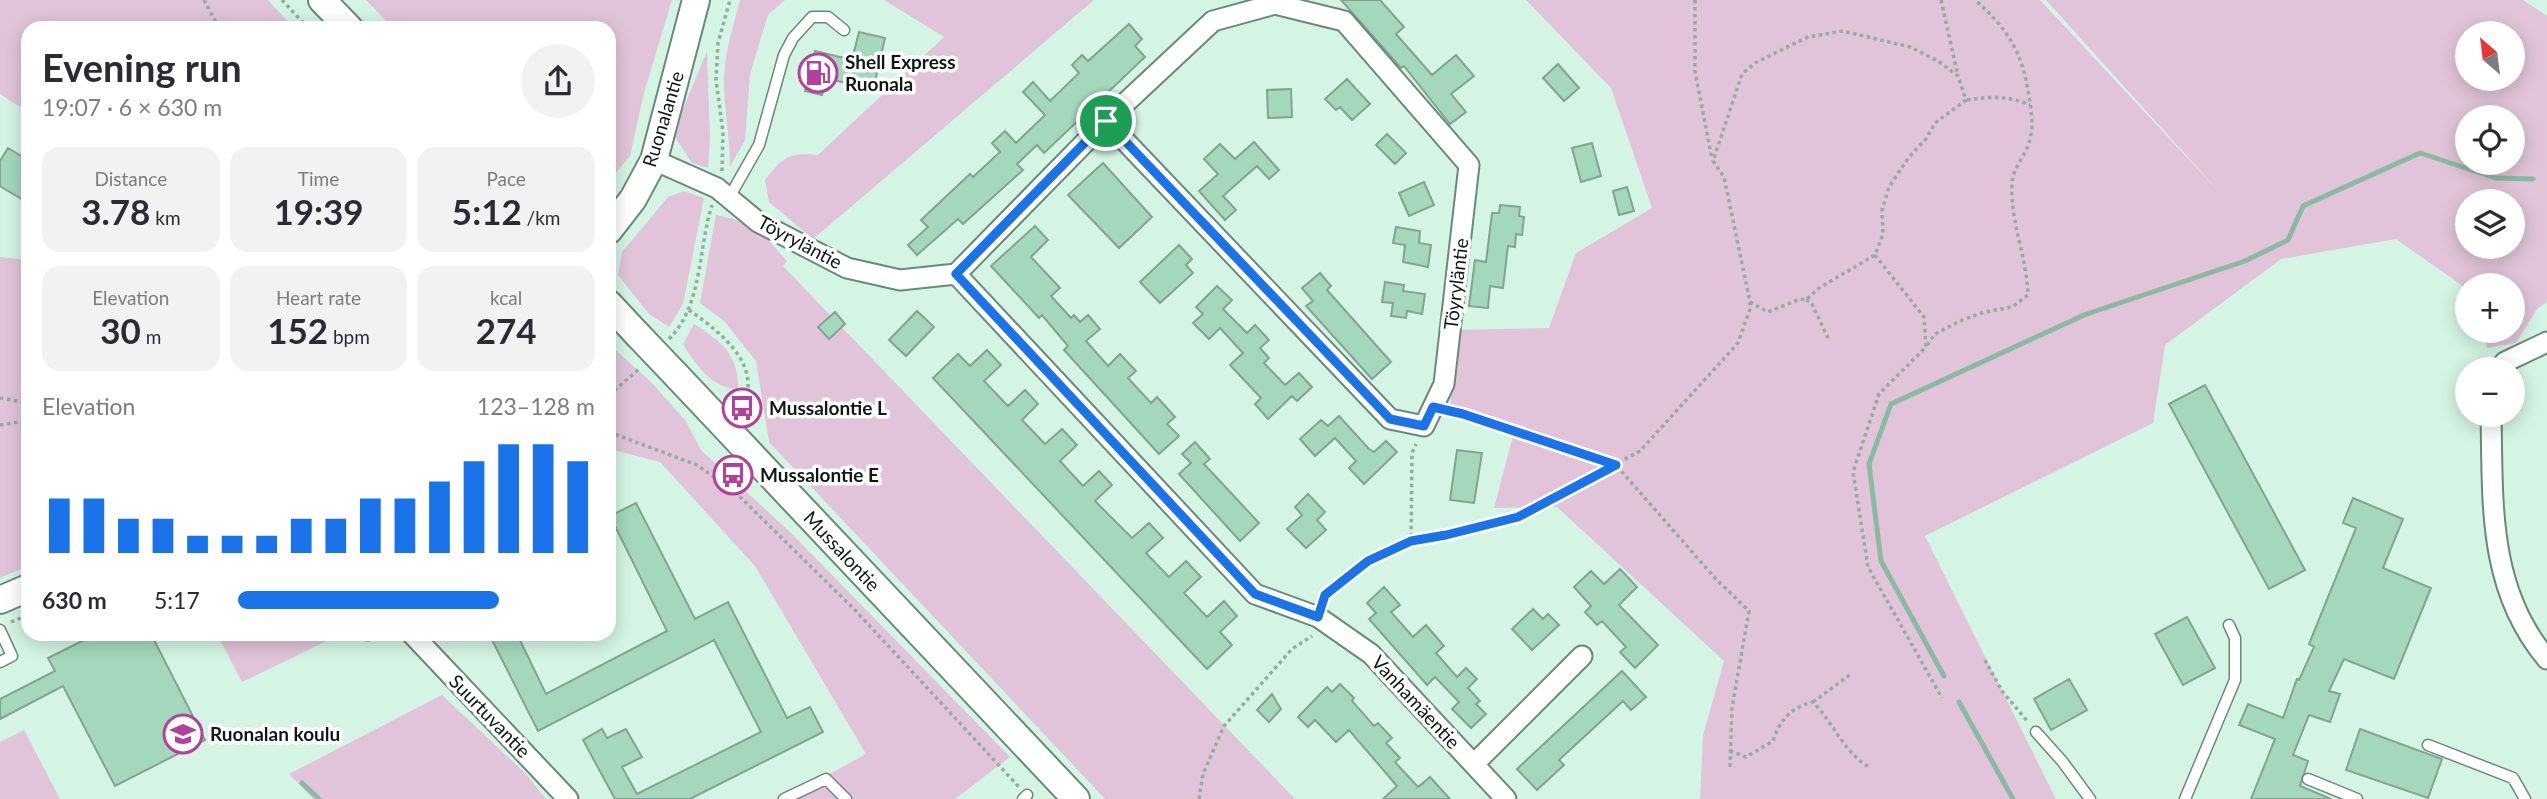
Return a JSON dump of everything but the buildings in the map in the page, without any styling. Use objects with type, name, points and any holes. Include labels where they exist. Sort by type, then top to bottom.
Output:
[{"type":"main road","points":[[323,0],[342,21]]},
{"type":"main road","name":"Ruonalantie","points":[[616,220],[633,199],[654,160],[695,0]]},
{"type":"main road","name":"Mussalontie","points":[[616,312],[1076,799]]},
{"type":"main road","points":[[5,611],[21,595]]},
{"type":"street","name":"Töyryläntie","points":[[654,160],[724,192],[758,222],[847,268],[900,280],[956,274],[1106,121],[1213,21],[1275,4],[1304,5],[1344,20],[1469,165],[1444,384],[1424,426]]},
{"type":"street","points":[[1106,121],[1390,419],[1424,426]]},
{"type":"street","name":"Vanhamäentie","points":[[956,274],[1255,594],[1322,619],[1371,654],[1506,799]]},
{"type":"street","points":[[2516,357],[2547,342]]},
{"type":"street","points":[[2491,427],[2494,532],[2505,585],[2536,646],[2547,659]]},
{"type":"street","name":"Suurtuvantie","points":[[419,641],[568,799]]},
{"type":"street","points":[[1474,764],[1582,656]]},
{"type":"lane","points":[[724,192],[759,145],[783,55],[793,38],[812,17],[828,17],[844,30]]},
{"type":"lane","points":[[2185,799],[2235,680],[2235,638],[2229,625]]},
{"type":"lane","points":[[0,630],[12,656],[0,662]]},
{"type":"lane","points":[[2036,732],[2090,799]]},
{"type":"lane","points":[[2428,745],[2513,778],[2525,799]]},
{"type":"lane","points":[[783,799],[826,779],[845,799]]},
{"type":"lane","points":[[2308,779],[2357,799]]},
{"type":"path","points":[[204,0],[215,21]]},
{"type":"path","points":[[282,0],[302,21]]},
{"type":"path","points":[[667,341],[690,310],[709,213],[724,192],[723,132],[716,80],[718,43],[730,0]]},
{"type":"path","points":[[1199,799],[1203,774],[1224,726],[1292,649],[1311,637],[1322,619],[1325,595],[1368,561],[1411,541],[1518,517],[1640,451],[1738,343],[1750,302],[1724,177],[1713,161],[1695,71],[1695,0]]},
{"type":"path","points":[[1941,0],[1966,100]]},
{"type":"path","points":[[1942,698],[1868,567],[1853,472],[1879,394],[1926,347],[1935,334],[1984,312],[2012,307],[2028,295],[2027,271],[2012,202],[2012,180],[2029,143],[2033,125],[2024,66],[2003,27],[1975,0]]},
{"type":"path","points":[[1713,161],[1742,74],[1755,63],[1808,37],[1843,31],[1910,47],[1938,61],[1958,76]]},
{"type":"path","points":[[1806,300],[1819,288],[1875,255],[1883,234],[1882,210],[1889,187],[1935,123],[1966,100],[1988,96],[2018,100],[2030,105]]},
{"type":"path","points":[[1875,255],[1924,317],[1926,347]]},
{"type":"path","points":[[1750,302],[1768,312],[1800,299],[1811,302],[1828,338]]},
{"type":"path","points":[[690,310],[711,326],[739,358],[746,373],[748,387],[742,408]]},
{"type":"path","points":[[616,389],[640,368]]},
{"type":"path","points":[[0,398],[21,401]]},
{"type":"path","points":[[1433,407],[1463,414],[1616,465],[1715,578],[1749,611],[1732,708],[1730,768]]},
{"type":"path","points":[[0,425],[21,422]]},
{"type":"path","points":[[1411,541],[1412,453],[1424,426]]},
{"type":"path","points":[[616,435],[697,465],[734,491],[854,609],[1025,797]]},
{"type":"path","points":[[733,475],[734,491]]},
{"type":"path","points":[[1985,660],[2002,691],[2036,732]]},
{"type":"path","points":[[1730,751],[1746,757],[1764,747],[1773,741],[1777,728],[1798,705],[1813,702],[1850,674]]},
{"type":"path","points":[[1813,702],[1840,739],[1863,764],[1871,768]]},
{"type":"shaded area","points":[[0,0],[268,0],[288,21],[21,21],[21,108],[0,94]]},
{"type":"shaded area","points":[[366,0],[672,0],[644,93],[630,156],[616,173],[616,21],[386,21]]},
{"type":"shaded area","points":[[740,0],[785,0],[768,15],[750,74],[745,140],[730,167],[724,75]]},
{"type":"shaded area","points":[[884,0],[1094,0],[813,239],[769,202],[765,180],[787,158],[800,154],[818,155],[944,37]]},
{"type":"shaded area","points":[[1526,0],[2040,0],[2223,196],[2046,0],[2523,0],[2547,16],[2547,302],[2537,309],[2525,328],[2525,273],[2455,273],[2455,281],[2396,239],[2281,259],[2165,345],[2153,423],[1925,536],[2056,799],[1700,799],[1703,735],[1724,661],[1557,507],[1494,508],[1513,436],[1451,411],[1450,330],[1549,328],[1576,253],[1652,208],[1611,88]]},
{"type":"shaded area","points":[[707,51],[710,139],[708,168],[692,163],[675,137],[681,114]]},
{"type":"shaded area","points":[[684,191],[704,198],[683,304],[669,327],[649,314],[618,275],[622,252],[668,197]]},
{"type":"shaded area","points":[[716,215],[745,222],[770,242],[787,261],[783,266],[1295,799],[1105,799],[769,442],[756,361],[724,321],[700,303]]},
{"type":"shaded area","points":[[0,257],[21,259],[21,569],[0,578]]},
{"type":"shaded area","points":[[694,324],[720,343],[732,358],[738,377],[738,389],[720,385],[712,380],[693,359],[683,344]]},
{"type":"shaded area","points":[[2486,343],[2516,343],[2487,348]]},
{"type":"shaded area","points":[[616,350],[651,382],[685,420],[701,450],[791,533],[1010,757],[955,799],[784,799],[866,754],[755,566],[660,462],[616,451]]},
{"type":"shaded area","points":[[221,641],[327,641],[242,682]]},
{"type":"shaded area","points":[[442,695],[526,774],[546,799],[313,799],[289,774]]},
{"type":"shaded area","points":[[24,730],[60,799],[0,799],[0,742]]},
{"type":"waterway","points":[[1944,676],[1881,561],[1869,464],[1891,404],[2084,315],[2245,261],[2288,240],[2303,206],[2420,153],[2496,178],[2533,179]]},
{"type":"waterway","points":[[1959,702],[2013,799]]},
{"type":"waterway","points":[[302,783],[319,799]]},
{"type":"place","name":"Shell Express Ruonala","points":[[818,73]]},
{"type":"place","name":"Mussalontie L","points":[[742,408]]},
{"type":"place","name":"Mussalontie E","points":[[733,475]]},
{"type":"place","name":"Ruonalan koulu","points":[[183,734]]},
{"type":"route","points":[[1106,121],[1390,419],[1424,426],[1433,407],[1463,414],[1616,465],[1518,517],[1411,541],[1368,561],[1325,595],[1318,617],[1255,594],[956,274],[1106,121]]}]
